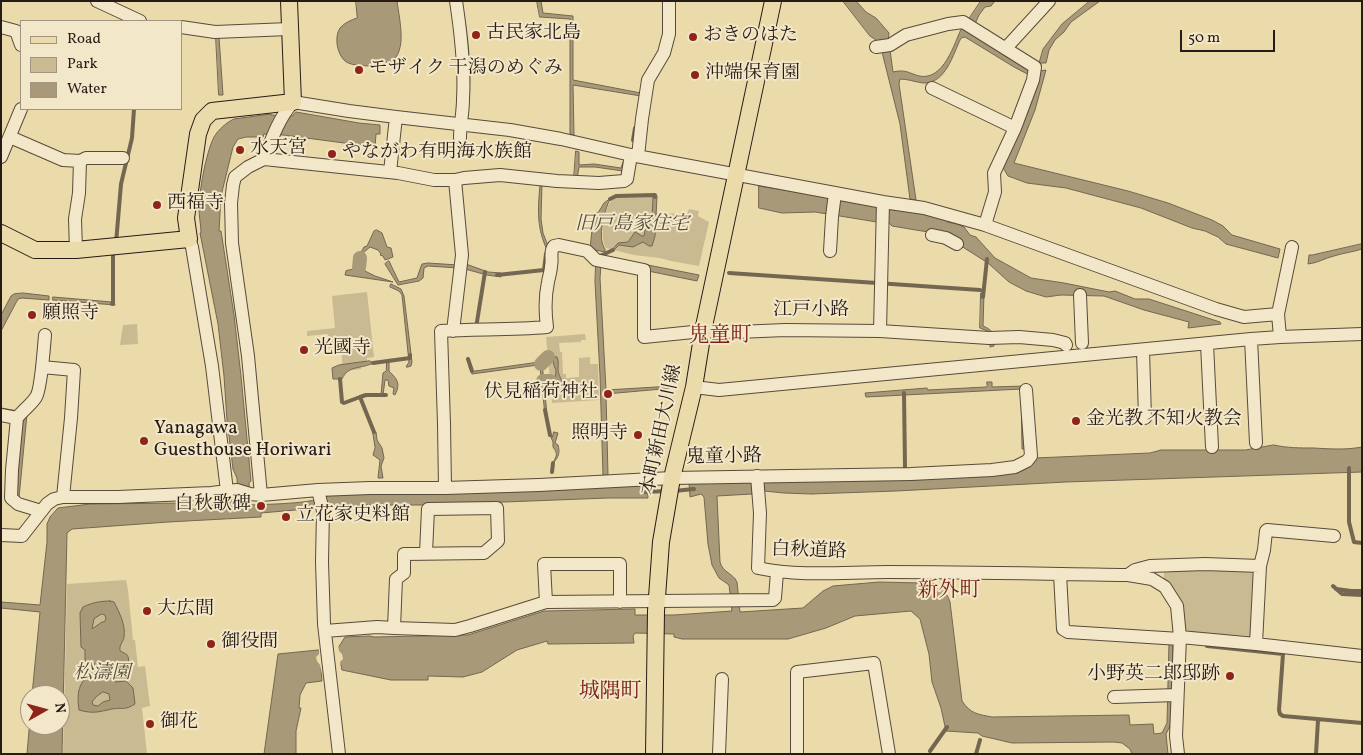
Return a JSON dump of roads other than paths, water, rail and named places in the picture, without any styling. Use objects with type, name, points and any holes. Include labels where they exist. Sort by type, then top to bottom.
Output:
[{"type":"main road","points":[[1,234],[34,250],[76,250],[189,239],[186,218],[198,134],[203,120],[212,111],[289,107],[288,1]]},
{"type":"main road","name":"本町新田大川線","points":[[654,754],[656,607],[661,542],[672,478],[694,387],[703,332],[772,1]]},
{"type":"street","points":[[97,1],[138,20]]},
{"type":"street","points":[[456,1],[463,55],[463,100],[460,138]]},
{"type":"street","points":[[1,535],[22,536],[41,511],[54,499],[63,496],[118,497],[210,493],[232,490],[255,495],[248,356],[232,243],[231,204],[235,177],[248,167],[264,159],[390,172],[434,180],[455,180],[500,175],[557,181],[599,183],[624,181],[627,179],[635,156],[648,80],[664,52],[669,34],[669,1]]},
{"type":"street","points":[[1006,48],[1049,1]]},
{"type":"street","points":[[876,47],[890,45],[906,36],[948,24],[968,24],[1036,68],[1015,128],[994,173],[995,192],[985,226]]},
{"type":"street","points":[[1,27],[16,30],[20,42]]},
{"type":"street","points":[[182,27],[215,32],[289,29]]},
{"type":"street","points":[[932,88],[1015,128]]},
{"type":"street","points":[[264,159],[289,107],[349,111],[510,130],[835,195],[883,204],[924,208],[951,218],[985,226],[1226,312],[1244,317],[1278,314]]},
{"type":"street","points":[[1,157],[21,110]]},
{"type":"street","points":[[390,172],[396,117]]},
{"type":"street","points":[[10,137],[63,160],[80,161],[86,158],[123,158]]},
{"type":"street","points":[[76,250],[75,219],[79,193],[80,161]]},
{"type":"street","points":[[445,488],[441,332],[452,331],[462,267],[455,180]]},
{"type":"street","points":[[830,251],[835,195]]},
{"type":"street","points":[[880,331],[883,204]]},
{"type":"street","points":[[932,235],[950,239],[951,218]]},
{"type":"street","points":[[189,239],[192,247],[232,490]]},
{"type":"street","name":"江戸小路","points":[[452,331],[522,329],[547,331],[546,296],[552,264],[551,250],[554,246],[559,245],[587,251],[599,260],[644,270],[644,337],[703,332],[785,330],[880,331],[989,338],[1019,337],[1053,340],[1066,344]]},
{"type":"street","points":[[1280,337],[1278,314],[1292,247]]},
{"type":"street","points":[[1080,295],[1082,343]]},
{"type":"street","points":[[694,387],[719,390],[1251,339],[1362,334]]},
{"type":"street","points":[[41,511],[14,501],[12,470],[19,415],[37,396],[45,335]]},
{"type":"street","points":[[1251,339],[1256,443]]},
{"type":"street","points":[[1207,344],[1212,447]]},
{"type":"street","points":[[1143,350],[1145,418]]},
{"type":"street","points":[[42,367],[74,370],[63,496]]},
{"type":"street","name":"鬼童小路","points":[[255,495],[320,499],[370,488],[538,485],[672,478],[758,484],[1015,467],[1027,461],[1031,456],[1026,390]]},
{"type":"street","points":[[1,415],[19,415]]},
{"type":"street","name":"白秋道路","points":[[758,484],[760,513],[758,568],[777,572],[814,573],[935,572],[1128,575]]},
{"type":"street","points":[[320,499],[325,637],[343,753]]},
{"type":"street","points":[[394,628],[396,580],[404,573],[404,554],[484,553],[498,541],[497,508],[428,509],[426,553]]},
{"type":"street","points":[[1256,644],[1260,566],[1266,531],[1334,536]]},
{"type":"street","points":[[546,602],[544,564],[620,564],[620,602]]},
{"type":"street","points":[[1128,575],[1135,570],[1150,566],[1205,564],[1260,566]]},
{"type":"street","points":[[325,637],[376,626],[455,630],[546,602],[620,602],[656,607],[773,600],[775,598],[777,572]]},
{"type":"street","points":[[1060,574],[1063,628],[1068,632],[1256,644],[1362,656]]},
{"type":"street","points":[[1128,575],[1152,579],[1165,587],[1176,606],[1180,638],[1176,736],[1178,754]]},
{"type":"street","points":[[797,754],[797,672],[874,663],[889,754]]},
{"type":"street","points":[[720,754],[722,679]]},
{"type":"street","points":[[1114,697],[1178,695]]},
{"type":"water","points":[[356,1],[397,1],[401,40],[396,57],[388,64],[382,66],[353,65],[342,58],[338,50],[337,36],[343,25],[357,18]]},
{"type":"water","points":[[537,1],[541,1],[543,13],[573,16],[573,80],[641,93],[641,96],[573,85],[574,135],[570,134],[570,19],[540,17]]},
{"type":"water","points":[[843,1],[856,1],[866,12],[876,18],[889,33],[888,42],[876,43],[876,40],[870,36]]},
{"type":"water","points":[[981,1],[995,1],[991,6],[985,7],[975,24],[969,19]]},
{"type":"water","points":[[1090,1],[1100,1],[1071,22],[1055,40],[1049,50],[1046,63],[1039,63],[1043,49],[1062,24]]},
{"type":"water","points":[[962,27],[1039,71],[1046,70],[1035,110],[1014,163],[1128,191],[1168,203],[1212,220],[1223,226],[1232,235],[1280,249],[1278,258],[1226,244],[1218,237],[1205,231],[1192,228],[1141,208],[1066,188],[1027,183],[1008,176],[1002,166],[1031,76],[965,37],[961,38],[952,60],[938,79],[923,83],[900,79],[899,84],[916,200],[910,199],[900,124],[882,52],[890,50],[893,72],[904,71],[919,76],[928,76],[935,73],[947,60]]},
{"type":"water","points":[[216,37],[219,37],[223,95],[219,95]]},
{"type":"water","points":[[296,112],[380,125],[380,134],[376,134],[375,147],[264,134],[263,137],[238,139],[233,147],[221,196],[219,231],[221,231],[234,315],[241,376],[251,481],[249,483],[250,504],[295,503],[327,497],[332,493],[647,484],[648,498],[366,505],[261,513],[261,517],[72,529],[67,533],[64,685],[33,685],[40,612],[1,608],[1,602],[40,605],[47,542],[47,524],[58,508],[90,504],[184,503],[198,506],[223,505],[223,501],[238,499],[237,478],[233,469],[227,420],[218,324],[200,233],[199,201],[211,144],[220,129],[234,119],[271,114],[292,116]]},
{"type":"water","points":[[576,151],[579,152],[579,165],[594,164],[621,168],[623,162],[625,162],[623,171],[579,167],[577,179],[574,177]]},
{"type":"water","points":[[540,184],[542,184],[541,219],[543,233],[550,251],[548,252],[541,234],[538,210]]},
{"type":"water","points":[[759,186],[892,207],[945,219],[947,222],[964,227],[995,258],[1031,278],[1109,292],[1115,291],[1135,299],[1149,299],[1220,322],[1221,324],[1188,328],[1189,322],[1144,310],[1104,296],[1061,295],[1046,297],[1026,291],[1009,282],[988,263],[940,234],[892,226],[888,222],[883,223],[815,212],[782,213],[759,208]]},
{"type":"water","points":[[657,196],[655,236],[652,246],[643,242],[633,247],[619,245],[612,250],[618,243],[628,242],[635,232],[644,236],[646,225],[652,221],[653,197]]},
{"type":"water","points":[[610,199],[601,232],[605,252],[590,249],[595,213],[598,213],[604,203]]},
{"type":"water","points":[[377,230],[382,233],[387,247],[391,248],[393,257],[385,260],[378,250],[370,247],[363,253],[362,258],[359,256],[364,247],[367,246],[374,231]]},
{"type":"water","points":[[1362,244],[1362,249],[1308,264],[1309,255]]},
{"type":"water","points":[[602,256],[699,275],[697,281],[648,271]]},
{"type":"water","points":[[389,261],[399,282],[417,278],[422,264],[458,265],[458,268],[428,266],[424,268],[423,278],[419,281],[398,285],[385,264]]},
{"type":"water","points":[[466,264],[488,272],[501,273],[501,277],[465,269]]},
{"type":"water","points":[[596,264],[601,265],[600,278],[606,390],[673,386],[673,388],[606,394],[608,476],[603,476],[595,282]]},
{"type":"water","points":[[359,268],[393,282],[345,275],[346,271]]},
{"type":"water","points":[[391,284],[401,289],[404,296],[412,362],[411,366],[408,367],[406,367],[409,362],[402,295],[399,291],[390,287]]},
{"type":"water","points":[[23,293],[49,296],[49,300],[18,299],[1,331],[1,315],[11,296]]},
{"type":"water","points":[[981,293],[984,293],[983,326],[991,331],[993,336],[994,346],[990,347],[990,332],[980,328]]},
{"type":"water","points":[[53,297],[114,301],[115,305],[53,300]]},
{"type":"water","points":[[548,356],[557,357],[562,386],[557,387],[554,381],[550,381],[554,380],[556,371],[553,359],[548,358]]},
{"type":"water","points":[[370,361],[373,363],[348,371],[342,379],[333,379],[332,368],[339,365]]},
{"type":"water","points":[[387,361],[389,361],[389,371],[398,384],[395,395],[393,394],[394,388],[389,386],[388,380],[385,380],[383,395],[381,395],[383,373],[386,371]]},
{"type":"water","points":[[542,362],[547,415],[545,415],[540,367],[538,365],[472,374],[469,367],[473,371]]},
{"type":"water","points":[[987,382],[992,382],[992,387],[1024,386],[1027,449],[1022,449],[1021,389],[866,397],[865,393],[927,388],[928,390],[986,387]]},
{"type":"water","points":[[1,408],[27,414],[19,498],[14,498],[20,421],[1,412]]},
{"type":"water","points":[[373,432],[376,432],[377,440],[382,448],[384,458],[381,466],[383,478],[378,478],[380,460],[373,455],[375,448]]},
{"type":"water","points":[[554,432],[558,433],[555,443],[558,445],[559,452],[557,459],[553,463],[556,453],[550,435],[552,437]]},
{"type":"water","points":[[1274,445],[1294,448],[1332,449],[1362,447],[1362,472],[1066,482],[811,494],[764,491],[753,492],[752,494],[717,496],[720,562],[721,566],[737,582],[740,612],[803,608],[823,591],[833,586],[879,582],[921,583],[922,585],[930,584],[930,582],[937,585],[947,595],[950,602],[962,701],[968,709],[978,714],[992,717],[1129,715],[1130,725],[1153,724],[1154,734],[1162,733],[1167,723],[1169,642],[1173,641],[1171,724],[1166,734],[1168,754],[1132,754],[1130,749],[1122,743],[1114,742],[1012,743],[982,736],[978,733],[946,731],[941,708],[932,682],[929,654],[920,619],[911,611],[855,616],[826,628],[788,639],[682,639],[674,637],[674,634],[635,633],[633,636],[634,643],[548,644],[547,641],[517,650],[482,672],[463,677],[428,676],[428,680],[391,680],[342,670],[341,665],[321,668],[322,681],[306,683],[300,695],[299,708],[301,708],[296,731],[296,754],[264,754],[278,654],[338,648],[345,637],[468,635],[544,611],[635,609],[635,615],[674,615],[732,611],[729,585],[719,578],[712,565],[708,544],[704,497],[701,494],[690,497],[689,483],[747,480],[752,484],[763,478],[938,475],[1035,458],[1150,453],[1161,450],[1245,450]]},
{"type":"water","points":[[96,602],[114,602],[122,619],[124,639],[120,651],[127,655],[128,658],[127,665],[115,682],[126,681],[133,688],[135,704],[126,708],[96,712],[79,710],[78,697],[80,686],[95,668],[94,663],[85,661],[85,650],[81,647],[80,613],[83,607]],"holes":[[[102,614],[105,615],[106,619],[92,629],[94,619]],[[103,692],[109,694],[110,700],[98,706],[93,705],[92,702]]]},
{"type":"water","points":[[29,735],[62,735],[62,754],[27,754]]},
{"type":"waterway","points":[[116,243],[121,184],[132,138],[134,110]]},
{"type":"waterway","points":[[633,140],[635,128]]},
{"type":"waterway","points":[[610,199],[616,196],[655,195],[655,197]]},
{"type":"waterway","points":[[112,304],[113,250]]},
{"type":"waterway","points":[[600,256],[613,250]]},
{"type":"waterway","points":[[497,275],[544,270],[546,254]]},
{"type":"waterway","points":[[359,268],[360,258]]},
{"type":"waterway","points":[[983,297],[987,259]]},
{"type":"waterway","points":[[476,328],[485,272]]},
{"type":"waterway","points":[[729,273],[980,290]]},
{"type":"waterway","points":[[373,363],[410,358],[410,355]]},
{"type":"waterway","points":[[541,364],[548,357]]},
{"type":"waterway","points":[[468,359],[472,371]]},
{"type":"waterway","points":[[340,379],[342,402],[360,397],[374,432]]},
{"type":"waterway","points":[[543,381],[550,381]]},
{"type":"waterway","points":[[904,393],[905,467]]},
{"type":"waterway","points":[[360,397],[366,395],[386,395]]},
{"type":"waterway","points":[[545,410],[550,435]]},
{"type":"waterway","points":[[552,472],[553,463]]},
{"type":"waterway","points":[[1349,468],[1349,522],[1354,542],[1362,543]]},
{"type":"waterway","points":[[674,491],[694,489]]},
{"type":"waterway","points":[[644,492],[667,491]]},
{"type":"waterway","points":[[1333,586],[1342,594],[1362,595]]},
{"type":"waterway","points":[[1336,589],[1362,591]]},
{"type":"waterway","points":[[1207,646],[1283,654],[1279,710],[1283,716],[1362,723]]},
{"type":"waterway","points":[[1316,754],[1318,720]]},
{"type":"waterway","points":[[930,751],[947,727]]},
{"type":"waterway","points":[[976,754],[980,740]]},
{"type":"place","name":"古民家北島","points":[[476,35]]},
{"type":"place","name":"おきのはた","points":[[693,37]]},
{"type":"place","name":"モザイク 干潟のめぐみ","points":[[359,70]]},
{"type":"place","name":"沖端保育園","points":[[695,75]]},
{"type":"place","name":"水天宮","points":[[240,150]]},
{"type":"place","name":"やながわ有明海水族館","points":[[332,154]]},
{"type":"place","name":"西福寺","points":[[157,205]]},
{"type":"place","name":"願照寺","points":[[32,315]]},
{"type":"place","name":"光國寺","points":[[304,350]]},
{"type":"place","name":"伏見稲荷神社","points":[[608,394]]},
{"type":"place","name":"金光教 不知火教会","points":[[1076,421]]},
{"type":"place","name":"照明寺","points":[[638,435]]},
{"type":"place","name":"Yanagawa Guesthouse Horiwari","points":[[144,441]]},
{"type":"place","name":"白秋歌碑","points":[[261,506]]},
{"type":"place","name":"立花家史料館","points":[[286,517]]},
{"type":"place","name":"大広間","points":[[147,611]]},
{"type":"place","name":"御役間","points":[[211,644]]},
{"type":"place","name":"小野英二郎邸跡","points":[[1230,676]]},
{"type":"place","name":"御花","points":[[150,724]]},
{"type":"district","name":"鬼童町","points":[[720,337]]},
{"type":"district","name":"新外町","points":[[949,592]]},
{"type":"district","name":"城隅町","points":[[610,693]]},
{"type":"park label","name":"旧戸島家住宅","points":[[632,226]]},
{"type":"park label","name":"松濤園","points":[[102,675]]}]
